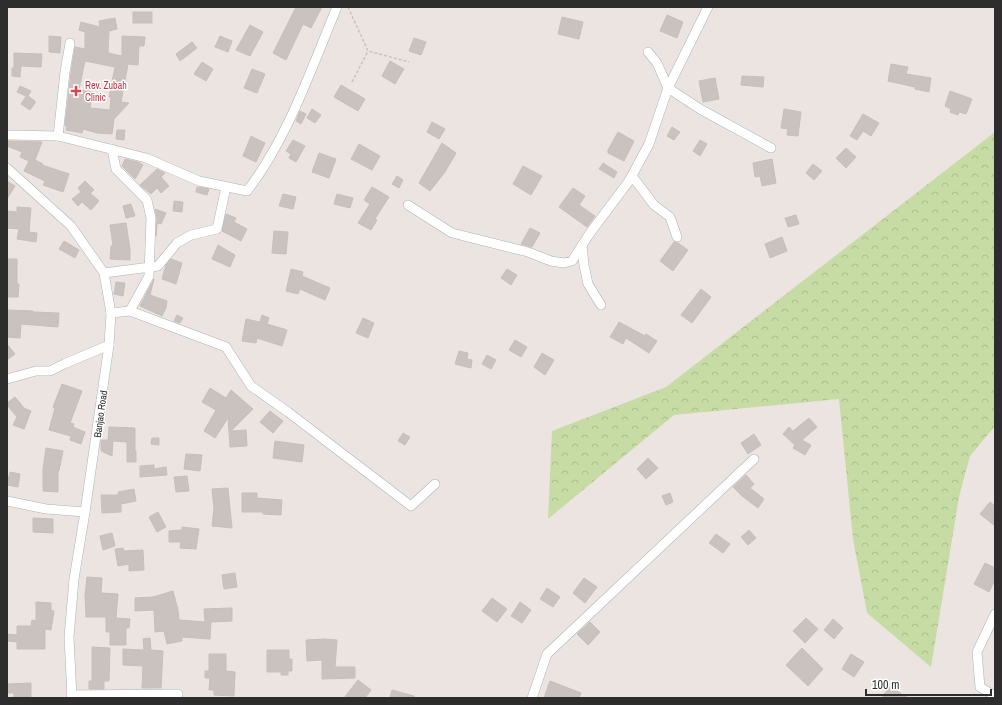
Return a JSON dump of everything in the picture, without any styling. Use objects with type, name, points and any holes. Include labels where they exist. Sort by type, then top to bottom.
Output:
[{"type":"street","points":[[7,134],[58,136],[146,158],[199,181],[247,191],[261,173],[289,121],[337,7]]},
{"type":"street","points":[[408,204],[452,233],[528,252],[550,261],[564,263],[572,261],[632,176],[649,144],[668,88],[708,7]]},
{"type":"street","points":[[58,136],[65,72],[70,43]]},
{"type":"street","points":[[648,52],[657,63],[668,88],[700,109],[732,125],[771,148]]},
{"type":"street","points":[[112,149],[116,169],[146,200],[151,218],[150,276],[130,311]]},
{"type":"street","name":"Banjao Road","points":[[7,168],[70,226],[104,273],[111,313],[109,346],[74,578],[69,637],[71,697]]},
{"type":"street","points":[[632,176],[654,205],[670,217],[677,237]]},
{"type":"street","points":[[104,273],[158,266],[177,243],[192,235],[216,229],[226,187]]},
{"type":"street","points":[[582,245],[588,284],[601,305]]},
{"type":"street","points":[[111,313],[130,311],[226,347],[251,386],[288,412],[411,506],[435,484]]},
{"type":"street","points":[[7,379],[36,372],[50,371],[109,346]]},
{"type":"street","points":[[532,698],[547,654],[754,459]]},
{"type":"street","points":[[7,501],[46,509],[85,512]]},
{"type":"street","points":[[995,614],[977,652],[980,687],[995,696]]},
{"type":"street","points":[[71,697],[178,694]]},
{"type":"path","points":[[348,7],[368,51]]},
{"type":"path","points":[[368,51],[409,62]]},
{"type":"path","points":[[352,82],[368,51]]},
{"type":"green space","points":[[995,132],[995,426],[970,456],[959,497],[931,667],[867,613],[853,539],[839,399],[674,415],[548,519],[552,431],[666,387]]},
{"type":"building","points":[[296,7],[322,7],[311,28],[303,24],[286,60],[273,53]]},
{"type":"building","points":[[133,12],[152,12],[152,23],[133,23]]},
{"type":"building","points":[[667,15],[683,22],[677,38],[660,31]]},
{"type":"building","points":[[562,17],[583,22],[579,39],[558,34]]},
{"type":"building","points":[[115,18],[117,29],[109,31],[108,53],[122,56],[122,36],[145,37],[144,46],[139,46],[138,65],[128,64],[121,102],[129,103],[114,119],[112,134],[97,133],[83,129],[82,133],[66,130],[67,126],[65,126],[75,47],[85,49],[85,32],[79,30],[81,22],[100,27],[99,21]],"holes":[[[85,61],[115,67],[109,97],[111,97],[110,110],[90,108],[93,92],[79,89]]]},
{"type":"building","points":[[250,25],[263,32],[250,56],[236,50]]},
{"type":"building","points":[[49,36],[61,37],[60,53],[49,52]]},
{"type":"building","points":[[220,36],[232,41],[228,52],[215,47]]},
{"type":"building","points":[[414,38],[426,42],[421,55],[409,51]]},
{"type":"building","points":[[192,42],[197,48],[180,61],[176,54]]},
{"type":"building","points":[[14,53],[42,54],[41,67],[21,66],[20,77],[12,76],[12,68],[14,68]]},
{"type":"building","points":[[390,61],[404,69],[395,84],[382,76]]},
{"type":"building","points":[[202,62],[213,69],[206,81],[194,74]]},
{"type":"building","points":[[891,64],[908,67],[906,74],[931,78],[929,92],[915,89],[915,87],[888,81]]},
{"type":"building","points":[[252,69],[265,74],[257,93],[244,88]]},
{"type":"building","points":[[742,76],[764,77],[763,87],[741,85]]},
{"type":"building","points":[[715,78],[719,99],[703,102],[699,81]]},
{"type":"building","points":[[341,85],[365,99],[358,111],[334,97]]},
{"type":"building","points":[[20,86],[31,91],[28,96],[35,101],[35,103],[30,110],[21,104],[26,96],[17,92]]},
{"type":"building","points":[[950,91],[972,99],[966,114],[959,112],[958,115],[950,112],[951,109],[945,106]]},
{"type":"building","points":[[312,109],[321,115],[315,123],[307,118]]},
{"type":"building","points":[[784,109],[801,112],[798,136],[787,135],[788,129],[781,128]]},
{"type":"building","points":[[300,111],[306,114],[301,124],[296,121]]},
{"type":"building","points":[[863,114],[879,123],[871,136],[863,131],[857,140],[850,136]]},
{"type":"building","points":[[432,122],[445,129],[439,139],[427,132]]},
{"type":"building","points":[[672,127],[680,132],[674,140],[667,136]]},
{"type":"building","points":[[117,130],[125,130],[124,140],[116,139]]},
{"type":"building","points":[[618,132],[634,141],[624,161],[608,153],[608,150]]},
{"type":"building","points":[[251,136],[265,143],[256,162],[243,156]]},
{"type":"building","points":[[293,140],[305,146],[296,162],[289,158],[291,154],[286,151]]},
{"type":"building","points":[[700,140],[707,144],[700,156],[693,151]]},
{"type":"building","points":[[7,141],[42,142],[35,160],[43,164],[42,165],[69,174],[63,192],[43,185],[45,181],[24,171],[29,161],[20,157],[22,152],[7,146]]},
{"type":"building","points":[[442,143],[456,153],[445,172],[430,191],[419,183]]},
{"type":"building","points":[[359,144],[380,156],[372,170],[351,159]]},
{"type":"building","points":[[846,148],[856,157],[846,168],[836,158]]},
{"type":"building","points":[[319,153],[336,159],[329,178],[312,172]]},
{"type":"building","points":[[125,159],[138,162],[143,165],[135,179],[122,166]]},
{"type":"building","points":[[772,159],[776,183],[762,186],[760,176],[755,177],[753,163]]},
{"type":"building","points":[[603,163],[617,172],[614,178],[599,169]]},
{"type":"building","points":[[813,164],[822,171],[814,180],[806,173]]},
{"type":"building","points":[[523,166],[542,176],[531,195],[513,184]]},
{"type":"building","points":[[157,169],[165,173],[161,177],[169,186],[161,193],[157,188],[151,194],[140,185]]},
{"type":"building","points":[[397,176],[403,180],[399,188],[392,184]]},
{"type":"building","points":[[7,181],[15,186],[7,199]]},
{"type":"building","points":[[85,181],[94,190],[90,193],[99,201],[91,210],[82,202],[78,206],[72,199],[81,192],[78,188]]},
{"type":"building","points":[[197,187],[209,189],[207,195],[196,192]]},
{"type":"building","points":[[372,187],[389,197],[375,219],[377,220],[371,230],[358,223],[370,204],[364,200]]},
{"type":"building","points":[[573,188],[585,196],[579,205],[595,216],[587,227],[559,207]]},
{"type":"building","points":[[283,194],[296,197],[293,209],[279,206]]},
{"type":"building","points":[[337,194],[353,198],[350,208],[334,204]]},
{"type":"building","points":[[174,201],[183,202],[182,212],[173,211]]},
{"type":"building","points":[[131,204],[135,216],[126,218],[123,206]]},
{"type":"building","points":[[17,207],[31,208],[29,232],[37,233],[36,242],[17,239],[19,229],[7,228],[7,211],[17,212]]},
{"type":"building","points":[[155,209],[166,213],[161,224],[157,223],[156,236],[157,218]]},
{"type":"building","points":[[226,214],[236,218],[234,222],[247,229],[241,241],[222,231]]},
{"type":"building","points":[[796,215],[799,224],[788,227],[785,218]]},
{"type":"building","points":[[126,223],[130,260],[110,259],[111,246],[113,246],[110,225]]},
{"type":"building","points":[[530,228],[540,233],[532,247],[521,244]]},
{"type":"building","points":[[274,231],[288,232],[286,254],[272,253]]},
{"type":"building","points":[[782,237],[787,251],[770,258],[765,244]]},
{"type":"building","points":[[64,241],[79,250],[75,258],[59,249]]},
{"type":"building","points":[[674,242],[688,250],[673,271],[660,261]]},
{"type":"building","points":[[218,245],[235,255],[230,267],[212,259]]},
{"type":"building","points":[[7,259],[17,259],[17,284],[19,284],[18,297],[7,297]]},
{"type":"building","points":[[171,259],[182,263],[176,284],[162,279],[166,265]]},
{"type":"building","points":[[291,269],[303,272],[302,276],[330,288],[325,300],[300,289],[298,294],[286,291]]},
{"type":"building","points":[[507,269],[517,275],[511,285],[501,278]]},
{"type":"building","points":[[154,279],[150,295],[167,301],[166,308],[162,316],[140,306]]},
{"type":"building","points":[[116,282],[125,283],[123,296],[114,294]]},
{"type":"building","points":[[701,289],[711,297],[692,323],[681,315]]},
{"type":"building","points":[[7,310],[59,313],[58,327],[21,324],[20,338],[7,337]]},
{"type":"building","points":[[177,315],[183,318],[180,323],[174,321]]},
{"type":"building","points":[[262,315],[269,318],[267,324],[287,330],[282,346],[257,338],[256,343],[242,341],[246,319],[260,322]]},
{"type":"building","points":[[363,318],[374,323],[368,338],[356,333]]},
{"type":"building","points":[[619,322],[645,336],[646,334],[657,341],[649,353],[626,338],[623,344],[610,337]]},
{"type":"building","points":[[515,340],[527,347],[521,357],[509,350]]},
{"type":"building","points":[[7,344],[15,354],[7,360]]},
{"type":"building","points":[[459,351],[468,353],[467,359],[472,360],[471,368],[455,364]]},
{"type":"building","points":[[542,353],[554,360],[545,375],[534,367]]},
{"type":"building","points":[[487,355],[496,360],[491,369],[482,364]]},
{"type":"building","points":[[62,384],[82,391],[70,423],[74,424],[73,427],[85,432],[81,444],[70,440],[71,436],[49,430],[55,408],[53,407]]},
{"type":"building","points":[[210,388],[226,398],[231,390],[253,409],[231,431],[246,430],[247,446],[230,447],[228,418],[215,438],[204,431],[216,410],[202,402]]},
{"type":"building","points":[[15,397],[24,408],[31,411],[24,429],[13,425],[17,417],[7,405],[7,403]]},
{"type":"building","points":[[270,411],[283,421],[273,433],[260,422]]},
{"type":"building","points":[[809,418],[817,427],[802,440],[811,445],[805,455],[793,448],[795,445],[783,434],[789,427],[793,431]]},
{"type":"building","points":[[109,427],[135,428],[136,462],[127,462],[127,442],[113,441],[112,456],[101,451],[101,440],[108,440]]},
{"type":"building","points":[[403,433],[410,437],[405,445],[398,441]]},
{"type":"building","points":[[754,434],[761,445],[748,454],[741,443]]},
{"type":"building","points":[[152,438],[159,438],[159,445],[151,444]]},
{"type":"building","points":[[275,441],[304,445],[302,462],[273,458]]},
{"type":"building","points":[[46,448],[63,451],[58,471],[58,492],[43,491],[43,469]]},
{"type":"building","points":[[186,454],[202,455],[200,471],[184,469]]},
{"type":"building","points":[[648,458],[658,468],[646,479],[637,469]]},
{"type":"building","points":[[154,465],[154,469],[166,467],[167,475],[140,477],[140,466]]},
{"type":"building","points":[[10,472],[20,474],[18,487],[7,485]]},
{"type":"building","points":[[746,475],[754,484],[750,488],[764,499],[758,508],[733,487]]},
{"type":"building","points":[[187,476],[189,491],[176,492],[174,477]]},
{"type":"building","points":[[228,488],[232,528],[212,526],[214,509],[212,489]]},
{"type":"building","points":[[134,489],[136,501],[121,504],[121,512],[102,513],[101,495],[119,495],[118,492]]},
{"type":"building","points":[[242,493],[257,493],[257,498],[282,500],[281,515],[263,514],[263,512],[242,512]]},
{"type":"building","points":[[670,493],[673,502],[666,505],[662,496]]},
{"type":"building","points":[[990,502],[995,506],[995,526],[980,514]]},
{"type":"building","points":[[158,512],[166,527],[157,532],[149,517]]},
{"type":"building","points":[[33,518],[53,519],[53,533],[33,532]]},
{"type":"building","points":[[182,527],[199,529],[196,549],[180,548],[181,542],[169,542],[169,531],[182,530]]},
{"type":"building","points":[[749,530],[756,538],[748,545],[741,537]]},
{"type":"building","points":[[112,533],[115,546],[103,550],[100,536]]},
{"type":"building","points":[[716,534],[730,544],[723,553],[709,543]]},
{"type":"building","points":[[123,548],[124,551],[143,550],[144,570],[129,571],[129,564],[118,566],[115,549]]},
{"type":"building","points":[[985,563],[995,568],[995,580],[989,592],[974,584]]},
{"type":"building","points":[[235,573],[237,587],[224,589],[222,575]]},
{"type":"building","points":[[87,577],[102,578],[101,593],[118,594],[116,618],[130,619],[129,628],[126,628],[126,645],[110,645],[110,632],[106,632],[106,617],[86,617],[85,596]]},
{"type":"building","points":[[584,578],[597,587],[585,603],[573,593]]},
{"type":"building","points":[[547,588],[560,597],[553,607],[540,599]]},
{"type":"building","points":[[173,591],[179,620],[205,622],[204,609],[232,608],[232,621],[211,622],[210,639],[182,637],[182,641],[167,644],[164,631],[155,632],[154,610],[135,611],[135,598],[153,597]]},
{"type":"building","points":[[492,598],[507,609],[497,622],[482,611]]},
{"type":"building","points":[[36,602],[51,603],[51,610],[54,611],[51,630],[45,629],[45,649],[17,649],[17,642],[7,641],[7,634],[17,635],[17,626],[31,626],[32,620],[36,621]]},
{"type":"building","points":[[520,602],[531,610],[522,623],[511,616]]},
{"type":"building","points":[[806,618],[818,629],[805,643],[793,631]]},
{"type":"building","points":[[833,619],[843,628],[834,639],[824,630]]},
{"type":"building","points":[[590,622],[600,632],[588,645],[577,634]]},
{"type":"building","points":[[150,638],[151,650],[163,651],[161,688],[142,688],[143,666],[123,665],[123,649],[144,650],[143,639]]},
{"type":"building","points":[[306,640],[337,640],[335,667],[355,667],[355,678],[322,679],[322,660],[307,661]]},
{"type":"building","points":[[92,647],[110,648],[109,681],[104,681],[104,689],[89,689],[89,681],[92,681]]},
{"type":"building","points":[[802,648],[823,669],[808,686],[786,665]]},
{"type":"building","points":[[267,650],[289,650],[289,659],[292,659],[292,671],[288,671],[288,675],[281,675],[281,672],[267,672]]},
{"type":"building","points":[[209,654],[226,654],[226,671],[235,672],[234,696],[214,695],[214,690],[209,690],[210,678],[205,678],[205,671],[209,671]]},
{"type":"building","points":[[851,654],[864,662],[854,677],[842,669]]},
{"type":"building","points":[[358,680],[371,690],[365,698],[344,698]]},
{"type":"building","points":[[550,681],[581,693],[579,698],[544,698]]},
{"type":"building","points":[[31,683],[31,697],[14,697],[14,693],[7,693],[7,684]]},
{"type":"building","points":[[889,686],[908,698],[882,698]]},
{"type":"building","points":[[392,690],[414,696],[414,698],[390,698]]},
{"type":"place","name":"Rev. Zubah Clinic","points":[[76,91]]}]
